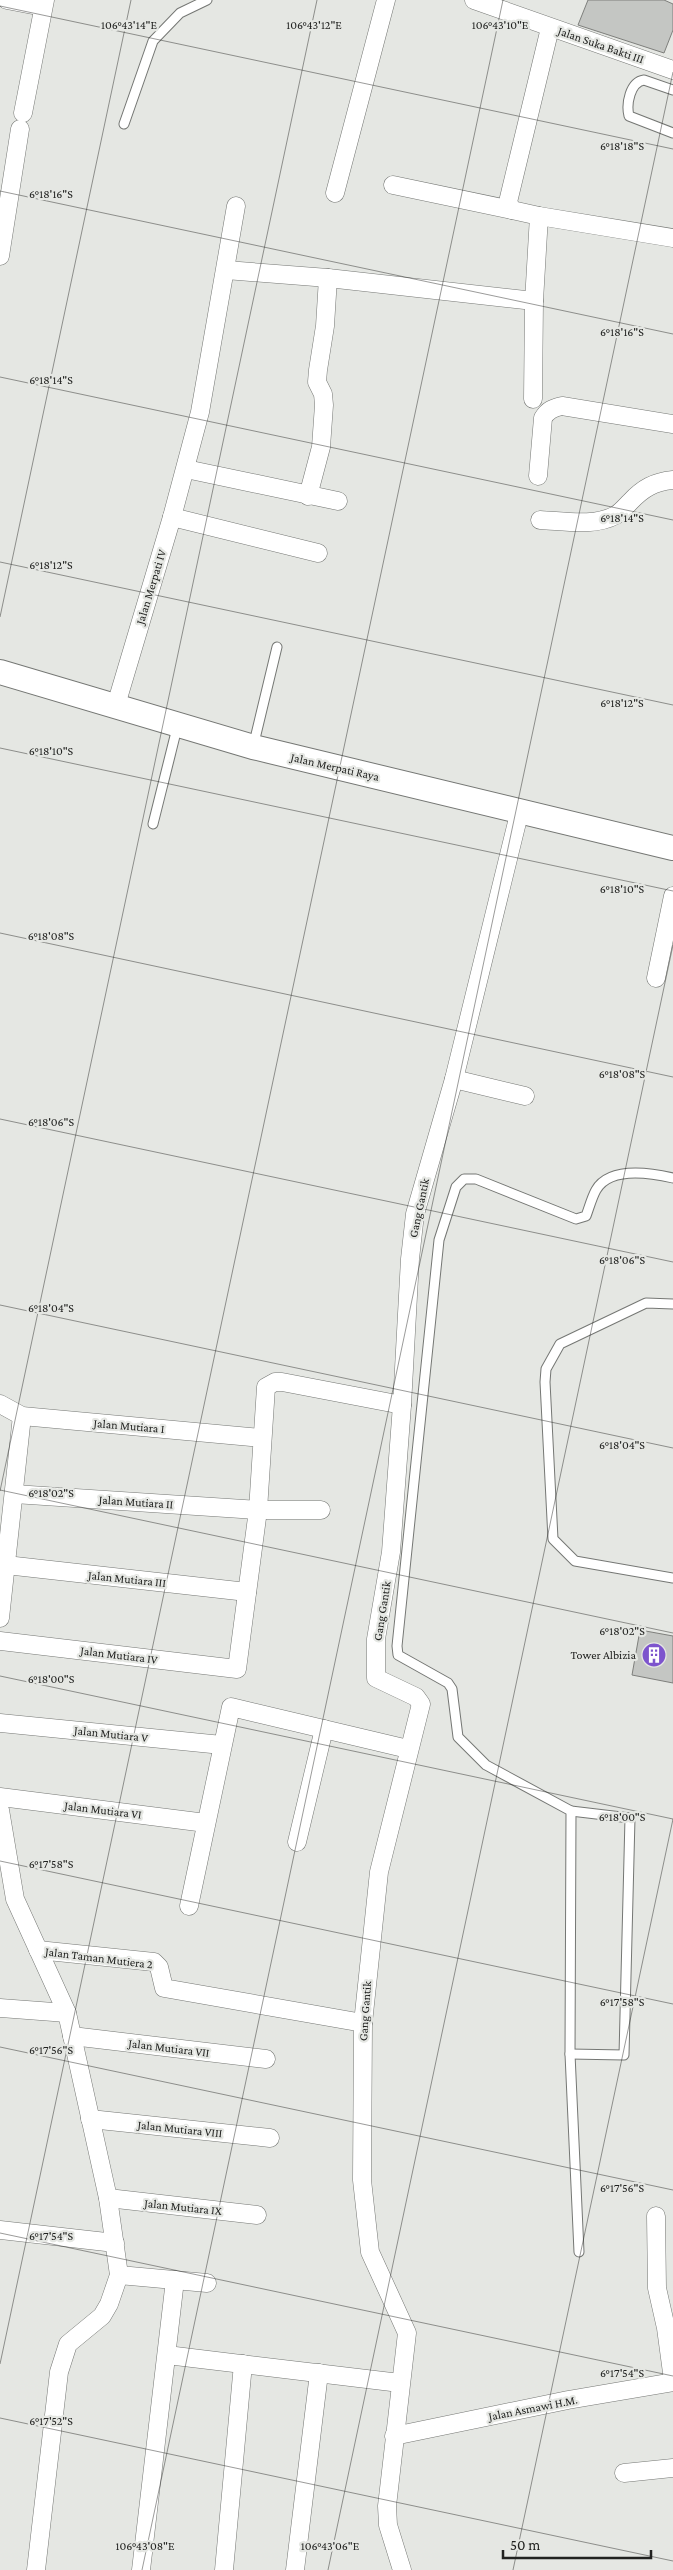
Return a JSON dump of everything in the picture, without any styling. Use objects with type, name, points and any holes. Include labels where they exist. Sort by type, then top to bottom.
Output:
[{"type":"main road","name":"Jalan Merpati Raya","points":[[0,672],[116,705],[253,748],[520,810],[673,848]]},
{"type":"street","points":[[0,256],[44,3],[7,0]]},
{"type":"street","points":[[335,193],[386,0]]},
{"type":"street","name":"Jalan Suka Bakti III","points":[[474,0],[673,70]]},
{"type":"street","points":[[512,210],[508,202],[550,28]]},
{"type":"street","points":[[393,185],[539,216],[673,238]]},
{"type":"street","name":"Jalan Merpati IV","points":[[116,705],[186,469],[200,412],[236,206]]},
{"type":"street","points":[[533,399],[534,301],[539,216]]},
{"type":"street","points":[[226,270],[328,278],[534,301]]},
{"type":"street","points":[[308,496],[321,447],[324,405],[323,394],[317,382],[325,326],[328,278]]},
{"type":"street","points":[[538,476],[543,418],[553,408],[562,406],[673,424]]},
{"type":"street","points":[[186,469],[338,501]]},
{"type":"street","points":[[540,520],[594,522],[606,519],[618,514],[640,491],[658,482],[673,480]]},
{"type":"street","points":[[172,517],[318,553]]},
{"type":"street","name":"Gang Gantik","points":[[402,2570],[388,2525],[387,2506],[407,2333],[370,2252],[362,2180],[363,2024],[379,1872],[420,1700],[378,1680],[375,1675],[376,1639],[391,1552],[410,1259],[416,1214],[454,1079],[520,810]]},
{"type":"street","points":[[656,978],[673,896]]},
{"type":"street","points":[[454,1079],[525,1096]]},
{"type":"street","points":[[247,1592],[258,1510],[266,1387],[275,1382],[402,1405]]},
{"type":"street","name":"Jalan Mutiara I","points":[[0,1404],[22,1416],[262,1438]]},
{"type":"street","points":[[0,1618],[4,1557],[14,1494],[22,1416]]},
{"type":"street","name":"Jalan Mutiara II","points":[[14,1494],[258,1510],[321,1510]]},
{"type":"street","name":"Jalan Mutiara III","points":[[4,1557],[247,1592]]},
{"type":"street","name":"Jalan Mutiara IV","points":[[0,1641],[237,1669],[247,1592]]},
{"type":"street","points":[[189,1906],[231,1707],[408,1749]]},
{"type":"street","name":"Jalan Mutiara V","points":[[0,1723],[222,1745]]},
{"type":"street","points":[[297,1842],[324,1729]]},
{"type":"street","name":"Jalan Mutiara VI","points":[[0,1796],[206,1823]]},
{"type":"street","points":[[0,1810],[8,1900],[38,1950],[66,2013],[108,2198],[119,2275],[109,2304],[102,2316],[68,2344],[59,2372],[36,2570]]},
{"type":"street","name":"Jalan Taman Mutiera 2","points":[[38,1950],[154,1962],[159,1967],[164,1988],[363,2024]]},
{"type":"street","points":[[0,2008],[66,2013]]},
{"type":"street","name":"Jalan Mutiara VII","points":[[72,2036],[266,2059]]},
{"type":"street","name":"Jalan Mutiara VIII","points":[[90,2119],[270,2138]]},
{"type":"street","name":"Jalan Mutiara IX","points":[[108,2198],[257,2215]]},
{"type":"street","points":[[656,2216],[657,2288],[666,2328],[673,2381]]},
{"type":"street","points":[[0,2230],[115,2243]]},
{"type":"street","points":[[119,2275],[206,2283]]},
{"type":"street","points":[[141,2570],[175,2280]]},
{"type":"street","points":[[167,2355],[400,2383]]},
{"type":"street","points":[[224,2570],[243,2364]]},
{"type":"street","points":[[295,2570],[319,2373]]},
{"type":"street","name":"Jalan Asmawi H.M.","points":[[394,2436],[568,2400],[673,2381]]},
{"type":"street","points":[[624,2473],[673,2468]]},
{"type":"lane","points":[[124,124],[153,41],[180,13],[207,0]]},
{"type":"lane","points":[[673,90],[644,80],[640,81],[634,86],[628,110],[629,116],[673,133]]},
{"type":"lane","points":[[253,748],[277,647]]},
{"type":"lane","points":[[153,824],[178,724]]},
{"type":"lane","points":[[570,2054],[624,2055],[630,1818],[571,1811],[486,1765],[458,1736],[452,1689],[448,1683],[398,1655],[439,1240],[456,1187],[464,1180],[476,1179],[576,1219],[586,1216],[596,1188],[615,1174],[655,1174],[673,1178]]},
{"type":"lane","points":[[673,1304],[646,1303],[560,1344],[546,1369],[544,1382],[553,1539],[575,1561],[673,1578]]},
{"type":"lane","points":[[571,1811],[570,2054],[579,2252]]},
{"type":"building","points":[[588,0],[664,0],[673,4],[673,30],[664,53],[578,25]]},
{"type":"building","name":"Tower Albizia","points":[[640,1630],[673,1636],[673,1683],[632,1675]]},
{"type":"place","name":"Tower Albizia","points":[[654,1655]]}]
